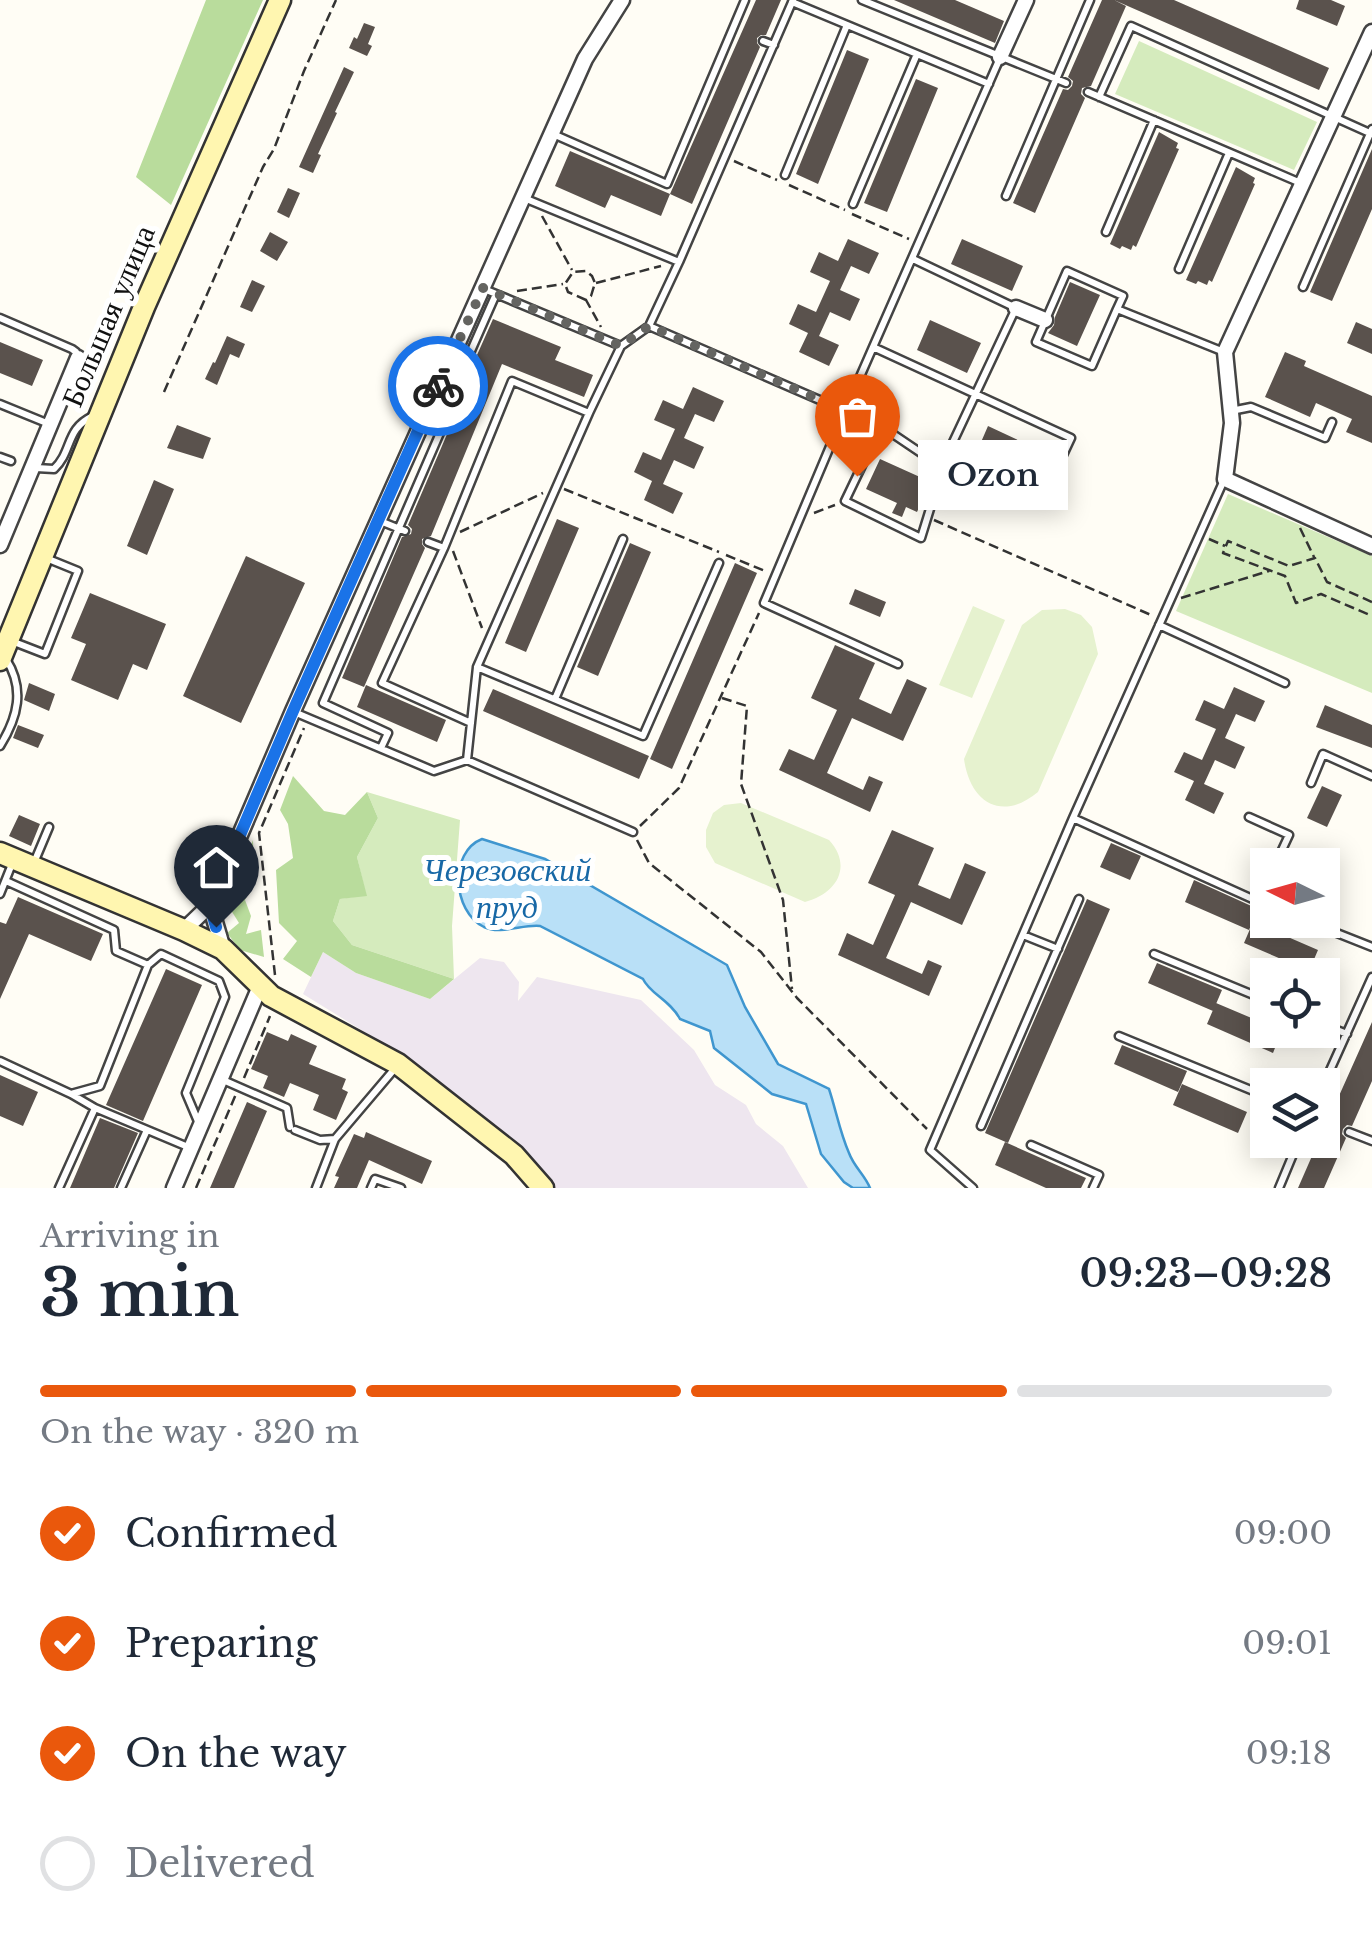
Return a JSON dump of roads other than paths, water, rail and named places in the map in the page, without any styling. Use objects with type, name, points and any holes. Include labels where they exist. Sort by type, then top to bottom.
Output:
[{"type":"street","name":"Большая улица","points":[[4,651],[99,414],[280,0]]},
{"type":"street","points":[[184,930],[210,905],[378,520],[489,291],[585,59],[622,0]]},
{"type":"street","points":[[1000,57],[1026,0]]},
{"type":"street","points":[[1372,32],[1225,352],[1232,422],[1225,478],[1372,546]]},
{"type":"street","points":[[1016,308],[1045,320]]},
{"type":"street","points":[[0,545],[78,358]]},
{"type":"street","points":[[16,859],[223,950],[278,1000],[398,1064],[514,1155],[535,1184]]},
{"type":"street","points":[[210,905],[223,950]]},
{"type":"street","points":[[174,1188],[261,984]]},
{"type":"lane","points":[[552,134],[667,184],[738,30],[746,0]]},
{"type":"lane","points":[[862,0],[1062,81]]},
{"type":"lane","points":[[1006,196],[1062,81],[1090,0]]},
{"type":"lane","points":[[467,760],[478,667],[621,346],[649,326],[680,262],[793,1],[989,84]]},
{"type":"lane","points":[[785,176],[847,25]]},
{"type":"lane","points":[[1099,97],[1131,26],[1371,132],[1303,287]]},
{"type":"lane","points":[[763,41],[774,46]]},
{"type":"lane","points":[[853,204],[918,54]]},
{"type":"lane","points":[[898,664],[764,603],[1000,57]]},
{"type":"lane","points":[[1088,92],[1304,184]]},
{"type":"lane","points":[[1106,232],[1154,120]]},
{"type":"lane","points":[[1179,270],[1229,152]]},
{"type":"lane","points":[[529,200],[680,262]]},
{"type":"lane","points":[[881,426],[845,501],[921,538],[946,457],[1016,308],[913,259]]},
{"type":"lane","points":[[1067,271],[1123,296],[1117,309],[1092,366],[1036,342],[1067,271]]},
{"type":"lane","points":[[381,748],[388,733],[323,703],[469,366],[489,291],[621,346]]},
{"type":"lane","points":[[1117,309],[1225,352]]},
{"type":"lane","points":[[0,318],[72,349],[78,358]]},
{"type":"lane","points":[[649,326],[881,426],[921,454],[946,457],[1041,502],[1071,438],[873,347]]},
{"type":"lane","points":[[471,722],[382,683],[444,548],[512,381],[589,413]]},
{"type":"lane","points":[[0,404],[50,425]]},
{"type":"lane","points":[[1231,411],[1251,408],[1325,438],[1332,422]]},
{"type":"lane","points":[[32,468],[54,469],[61,463],[70,436],[81,422],[99,414]]},
{"type":"lane","points":[[0,456],[12,461]]},
{"type":"lane","points":[[974,1188],[930,1150],[1225,478]]},
{"type":"lane","points":[[378,520],[401,530]]},
{"type":"lane","points":[[555,700],[623,539]]},
{"type":"lane","points":[[428,542],[444,548]]},
{"type":"lane","points":[[0,746],[18,707],[16,678],[4,651],[45,654],[78,571],[42,556]]},
{"type":"lane","points":[[478,667],[642,736],[719,563]]},
{"type":"lane","points":[[1161,622],[1285,683]]},
{"type":"lane","points":[[293,711],[434,771],[467,760],[634,832]]},
{"type":"lane","points":[[1310,783],[1323,754],[1372,776]]},
{"type":"lane","points":[[1249,817],[1288,835],[1282,848]]},
{"type":"lane","points":[[1073,818],[1250,898]]},
{"type":"lane","points":[[0,894],[16,859],[49,827]]},
{"type":"lane","points":[[6,881],[114,930],[116,951],[148,965]]},
{"type":"lane","points":[[981,1126],[1079,899]]},
{"type":"lane","points":[[1340,934],[1372,946]]},
{"type":"lane","points":[[1023,935],[1058,948]]},
{"type":"lane","points":[[70,1094],[100,1086],[148,965],[161,954],[218,981],[225,997],[186,1093],[200,1127]]},
{"type":"lane","points":[[1154,954],[1250,994]]},
{"type":"lane","points":[[1331,1068],[1372,977]]},
{"type":"lane","points":[[1340,1031],[1347,1034]]},
{"type":"lane","points":[[1120,1036],[1250,1089]]},
{"type":"lane","points":[[0,1062],[191,1149]]},
{"type":"lane","points":[[316,1188],[335,1138],[398,1064]]},
{"type":"lane","points":[[220,1079],[286,1108],[292,1128],[320,1140],[335,1138]]},
{"type":"lane","points":[[59,1188],[95,1108]]},
{"type":"lane","points":[[121,1188],[147,1130]]},
{"type":"lane","points":[[1349,1132],[1372,1141]]},
{"type":"lane","points":[[1030,1145],[1099,1175],[1093,1188]]},
{"type":"lane","points":[[1278,1188],[1292,1158]]},
{"type":"lane","points":[[371,1188],[375,1179],[401,1188]]},
{"type":"water","name":"Черезовский пруд","points":[[482,839],[545,859],[727,965],[745,1007],[778,1064],[829,1089],[849,1153],[870,1188],[853,1188],[844,1182],[821,1154],[806,1104],[772,1094],[714,1048],[710,1031],[680,1019],[643,979],[540,926],[498,930],[473,919],[461,896],[460,868],[471,846]]},
{"type":"place","name":"Ozon","points":[[857,476]]}]
